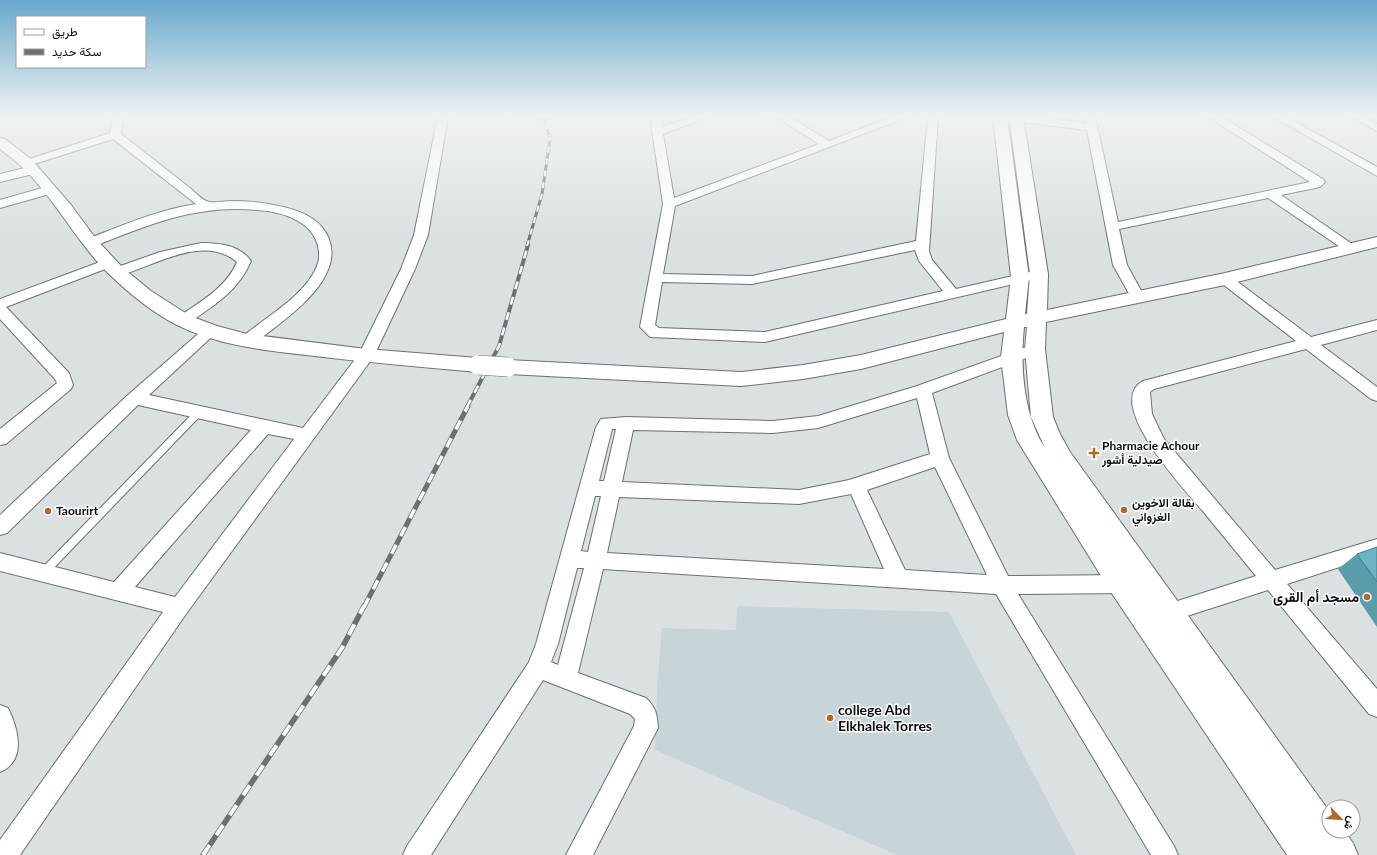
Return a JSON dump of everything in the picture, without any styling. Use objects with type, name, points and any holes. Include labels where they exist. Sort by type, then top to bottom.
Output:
[{"type":"main road","points":[[17,156],[30,166],[65,208],[90,243],[113,268],[144,295],[183,320],[247,341],[366,356],[508,367],[717,378],[760,378],[803,372],[861,362],[1014,323],[1225,278],[1377,242]]},
{"type":"main road","points":[[1012,156],[1029,275],[1038,318],[1035,349],[1042,417],[1049,435],[1062,458],[1148,583],[1341,855]]},
{"type":"main road","points":[[1029,275],[1014,323],[1011,357],[1019,415],[1028,440],[1120,584],[1307,855]]},
{"type":"street","points":[[0,178],[58,156]]},
{"type":"street","points":[[142,156],[206,206]]},
{"type":"street","points":[[5,855],[179,607],[366,356],[408,269],[421,235],[436,156]]},
{"type":"street","points":[[662,156],[669,204],[647,327],[655,333],[764,336],[953,294],[1029,275]]},
{"type":"street","points":[[669,204],[799,156]]},
{"type":"street","points":[[930,156],[922,252],[926,261],[953,294]]},
{"type":"street","points":[[1097,156],[1120,265],[1137,296]]},
{"type":"street","points":[[1111,227],[1271,194],[1316,184],[1318,182],[1276,156]]},
{"type":"street","points":[[1348,156],[1377,172]]},
{"type":"street","points":[[1364,156],[1377,163]]},
{"type":"street","points":[[0,204],[49,190]]},
{"type":"street","points":[[1271,194],[1351,248]]},
{"type":"street","points":[[90,243],[142,222],[206,206],[237,204],[266,207],[294,215],[314,225],[320,233],[326,248],[324,265],[314,282],[293,305],[247,341]]},
{"type":"street","points":[[655,278],[752,280],[923,244]]},
{"type":"street","points":[[0,304],[113,268],[192,248],[227,248],[239,254],[244,261],[242,270],[233,281],[216,296],[183,320]]},
{"type":"street","points":[[1225,278],[1377,395]]},
{"type":"street","points":[[0,310],[63,377],[65,385],[0,439]]},
{"type":"street","points":[[1377,325],[1307,342],[1149,385],[1142,389],[1141,396],[1144,415],[1151,435],[1162,451],[1377,706]]},
{"type":"street","points":[[0,527],[135,398],[210,330]]},
{"type":"street","points":[[416,855],[538,668],[547,644],[604,427],[607,423],[773,427],[818,422],[924,390],[1035,349]]},
{"type":"street","points":[[924,390],[940,458],[1002,585],[1165,855]]},
{"type":"street","points":[[135,398],[264,427],[307,435]]},
{"type":"street","points":[[566,678],[596,559],[626,423]]},
{"type":"street","points":[[118,592],[264,427]]},
{"type":"street","points":[[588,488],[799,497],[818,495],[856,485],[940,458]]},
{"type":"street","points":[[856,485],[899,580]]},
{"type":"street","points":[[1146,620],[1377,547]]},
{"type":"street","points":[[570,559],[596,559],[899,580],[1002,585],[1148,583]]},
{"type":"street","points":[[0,562],[42,574],[179,607]]},
{"type":"street","points":[[538,668],[638,706],[646,714],[646,728],[579,855]]},
{"type":"street","points":[[0,716],[7,730],[7,745],[0,760]]},
{"type":"lane","points":[[42,574],[199,412]]},
{"type":"shaded area","name":"college Abd Elkhalek Torres","points":[[737,606],[949,612],[1076,855],[897,855],[655,750],[657,686],[662,628],[736,630]]},
{"type":"building","points":[[1377,547],[1377,582],[1357,554]]},
{"type":"railway","points":[[527,246],[542,194],[548,156]]},
{"type":"railway","points":[[467,407],[499,346],[528,245]]},
{"type":"railway","points":[[364,607],[468,406]]},
{"type":"railway","points":[[203,855],[342,648],[364,606]]},
{"type":"place","name":"Pharmacie Achour صيدلية أشور","points":[[1094,453]]},
{"type":"place","name":"بقالة الاخوين الغزواني","points":[[1124,510]]},
{"type":"place","name":"Taourirt","points":[[48,511]]},
{"type":"place","name":"مسجد أم القرى","points":[[1367,597]]},
{"type":"place","name":"college Abd Elkhalek Torres","points":[[830,718]]}]
